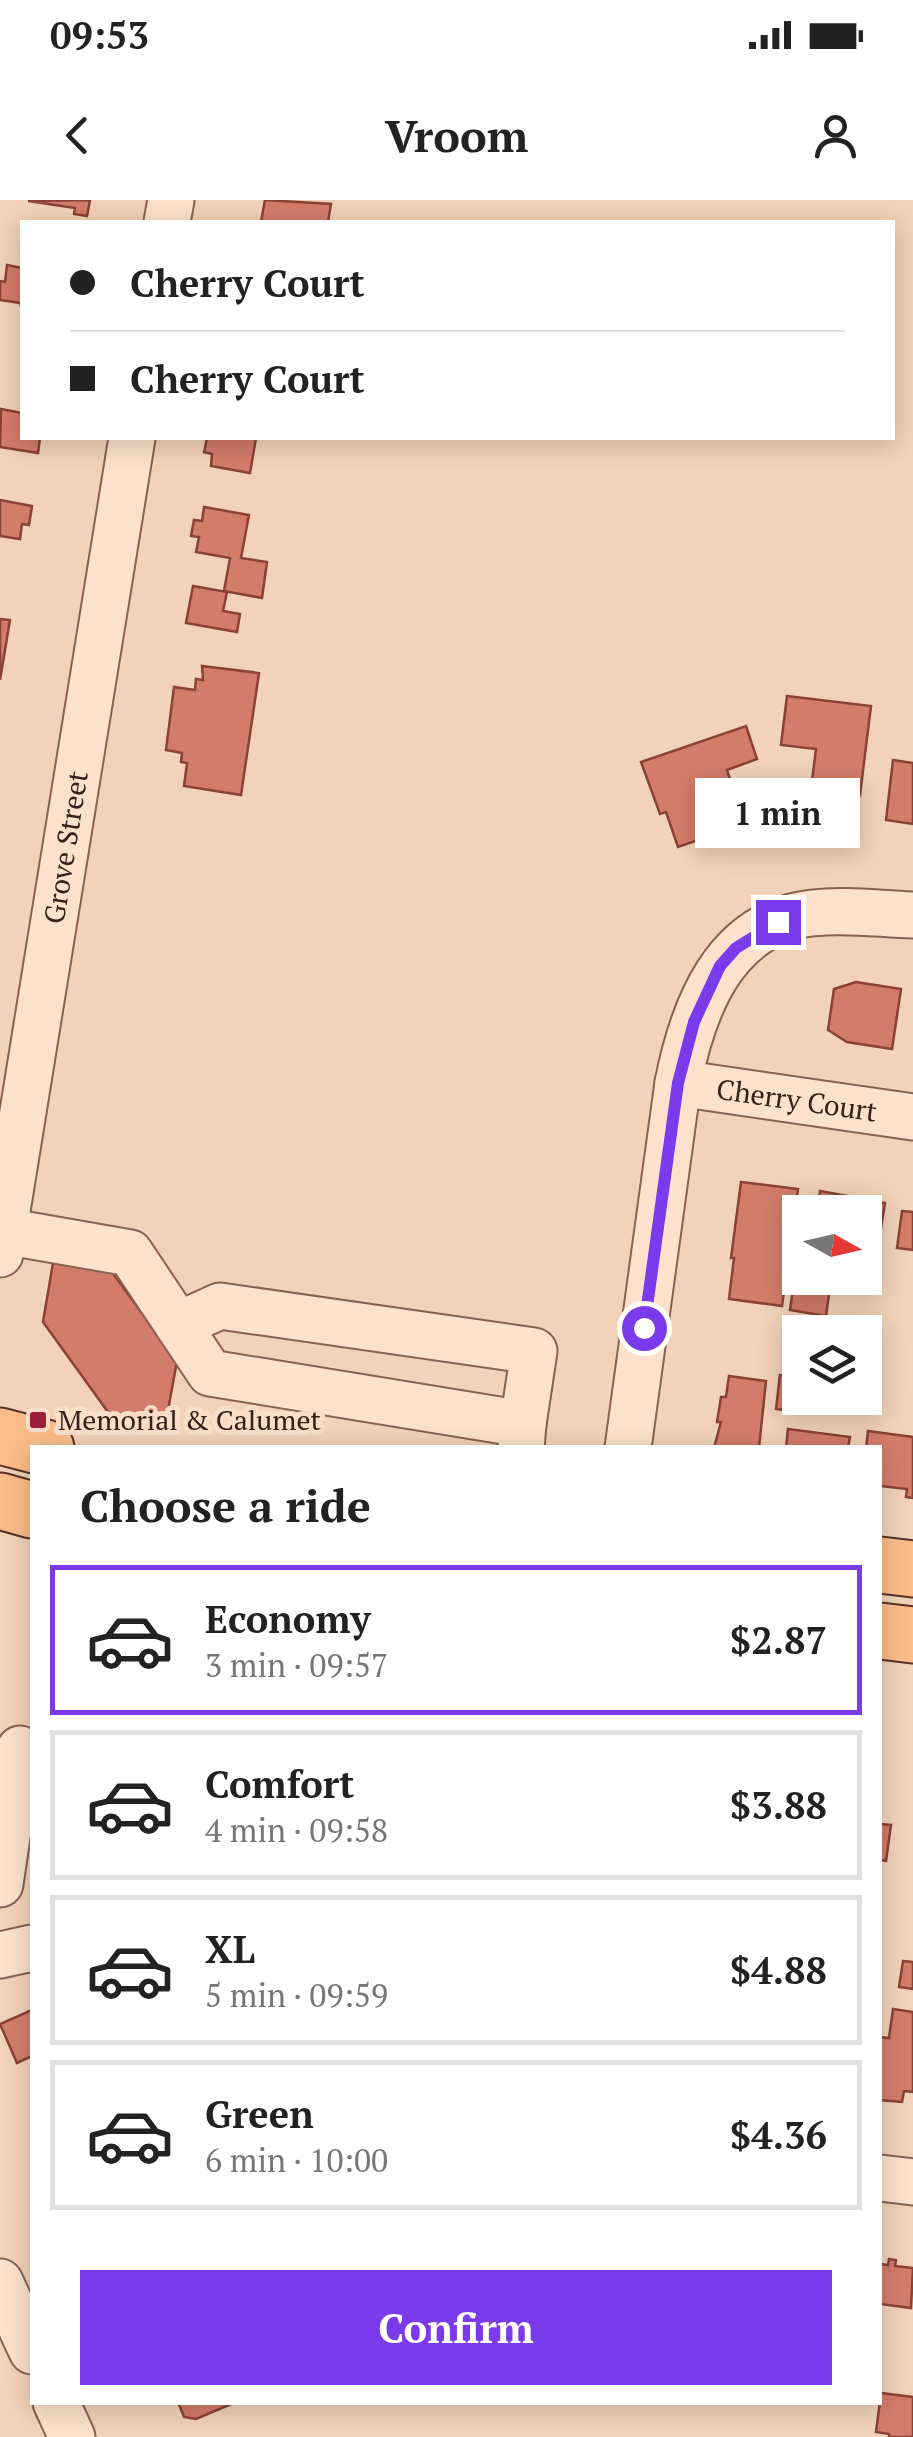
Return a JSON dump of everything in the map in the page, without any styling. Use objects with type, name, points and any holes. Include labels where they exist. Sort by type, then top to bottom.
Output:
[{"type":"main road","points":[[0,1436],[34,1445]]},
{"type":"main road","points":[[0,1501],[30,1509]]},
{"type":"main road","points":[[882,1565],[913,1569]]},
{"type":"main road","points":[[882,1631],[913,1636]]},
{"type":"street","name":"Grove Street","points":[[2,1242],[16,1062],[132,440]]},
{"type":"street","name":"Cherry Court","points":[[628,1445],[678,1083],[684,1051],[705,993],[736,948],[778,922],[808,913],[913,915]]},
{"type":"street","name":"Cherry Court","points":[[678,1083],[913,1117]]},
{"type":"street","points":[[2,1242],[130,1253],[178,1325],[210,1373],[522,1436],[534,1351],[220,1306],[178,1325]]},
{"type":"street","points":[[0,1884],[20,1749]]},
{"type":"street","points":[[0,1955],[30,1948]]},
{"type":"street","points":[[882,2178],[913,2182]]},
{"type":"street","points":[[0,2282],[30,2348]]},
{"type":"street","points":[[57,2405],[72,2437]]},
{"type":"building","points":[[90,200],[87,216],[74,214],[75,208],[28,201]]},
{"type":"building","points":[[265,200],[331,204],[328,220],[261,220]]},
{"type":"building","points":[[7,265],[20,268],[20,303],[0,300],[0,281],[5,282]]},
{"type":"building","points":[[1,409],[20,413],[20,440],[40,440],[38,453],[0,447]]},
{"type":"building","points":[[207,440],[256,440],[250,473],[211,466],[212,454],[204,452]]},
{"type":"building","points":[[0,500],[32,506],[29,525],[22,524],[20,539],[0,536]]},
{"type":"building","points":[[204,507],[249,515],[241,558],[267,562],[262,598],[224,591],[230,558],[196,552],[199,537],[191,536],[194,520],[202,521]]},
{"type":"building","points":[[193,586],[227,592],[223,611],[240,614],[237,632],[186,623]]},
{"type":"building","points":[[0,619],[10,620],[0,680]]},
{"type":"building","points":[[202,666],[259,673],[241,795],[184,786],[187,763],[181,762],[182,753],[166,750],[174,687],[195,690],[196,679],[203,680]]},
{"type":"building","points":[[787,696],[871,706],[860,795],[811,789],[816,749],[781,745]]},
{"type":"building","points":[[746,726],[757,759],[727,770],[733,789],[707,798],[719,833],[678,847],[666,812],[660,814],[641,762]]},
{"type":"building","points":[[893,760],[913,763],[913,824],[886,820]]},
{"type":"building","points":[[856,982],[901,989],[892,1049],[847,1042],[828,1030],[834,989]]},
{"type":"building","points":[[741,1182],[798,1189],[797,1195],[782,1195],[782,1306],[729,1299]]},
{"type":"building","points":[[902,1211],[913,1212],[913,1250],[897,1248]]},
{"type":"building","points":[[53,1263],[112,1272],[177,1361],[166,1421],[108,1412],[43,1322]]},
{"type":"building","points":[[792,1295],[829,1295],[826,1315],[790,1310]]},
{"type":"building","points":[[780,1375],[782,1410],[776,1409]]},
{"type":"building","points":[[729,1376],[766,1381],[759,1445],[715,1445],[721,1422],[717,1422],[721,1397],[726,1397]]},
{"type":"building","points":[[788,1429],[850,1437],[849,1445],[786,1445]]},
{"type":"building","points":[[868,1431],[913,1437],[913,1498],[906,1497],[907,1489],[882,1486],[882,1445],[866,1445]]},
{"type":"building","points":[[882,1824],[891,1825],[886,1861],[882,1860]]},
{"type":"building","points":[[903,1961],[913,1962],[913,1989],[899,1987]]},
{"type":"building","points":[[893,2009],[913,2012],[913,2092],[904,2091],[902,2102],[882,2100],[882,2037],[889,2038]]},
{"type":"building","points":[[30,2011],[30,2057],[17,2063],[0,2024]]},
{"type":"building","points":[[889,2259],[896,2260],[895,2266],[913,2268],[911,2308],[882,2304],[882,2264],[888,2265]]},
{"type":"building","points":[[882,2393],[913,2397],[913,2437],[889,2437],[876,2432]]},
{"type":"building","points":[[179,2405],[229,2405],[196,2419],[184,2417]]},
{"type":"place","name":"Memorial & Calumet","points":[[38,1420]]},
{"type":"route","points":[[644,1328],[684,1051],[705,993],[720,966],[736,948],[778,922]]}]
